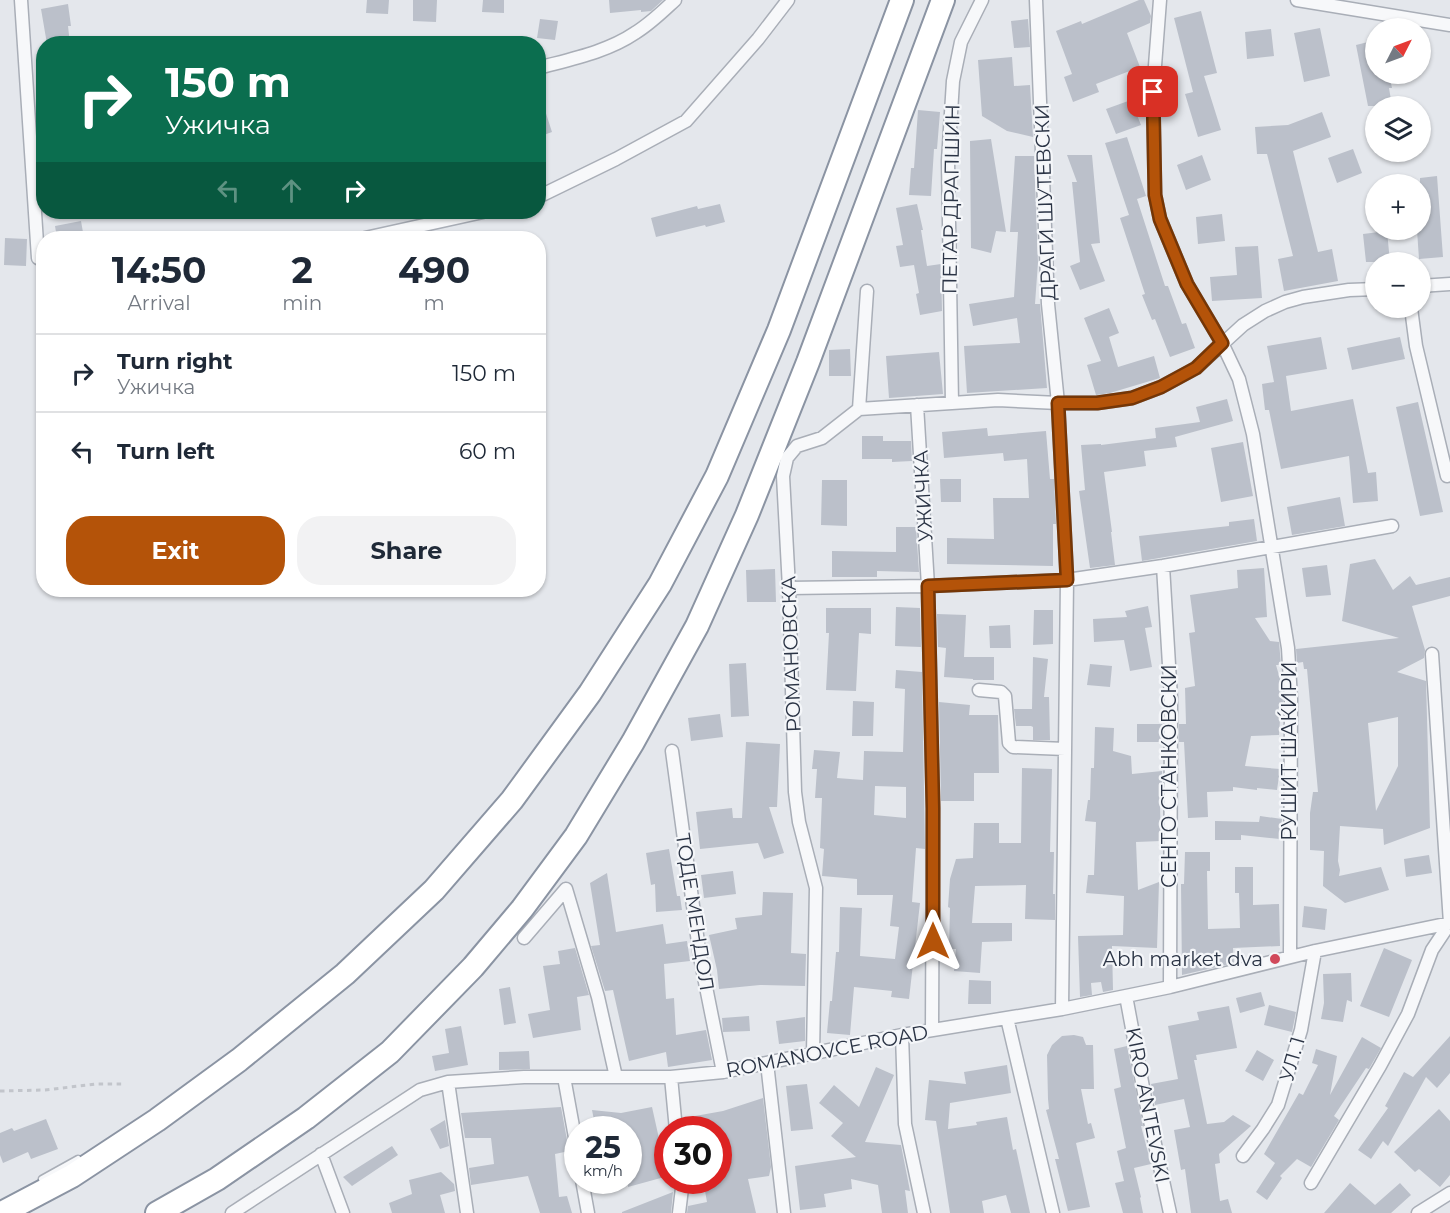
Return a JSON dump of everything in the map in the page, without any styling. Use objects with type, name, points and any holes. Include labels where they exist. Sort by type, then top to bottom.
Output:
[{"type":"highway","points":[[2,1213],[72,1176],[157,1120],[239,1060],[345,974],[434,890],[512,800],[590,693],[660,584],[717,476],[779,330],[902,0]]},
{"type":"highway","points":[[157,1213],[217,1179],[306,1118],[390,1052],[473,967],[522,909],[576,836],[633,742],[697,626],[747,514],[808,362],[943,1]]},
{"type":"street","points":[[21,0],[36,231]]},
{"type":"street","points":[[546,66],[606,48],[634,34],[675,0]]},
{"type":"street","points":[[546,193],[686,121],[758,39],[788,0]]},
{"type":"street","name":"ПЕТАР ДРАПШИН","points":[[952,403],[948,161],[952,81],[961,42],[982,0]]},
{"type":"street","name":"ДРАГИ ШУТЕВСКИ","points":[[1036,0],[1048,304],[1058,403],[1067,580],[1062,1009]]},
{"type":"street","name":"РУШИТ ШАЌИРИ","points":[[1160,0],[1153,92],[1155,195],[1160,219],[1187,284],[1222,343],[1239,379],[1253,434],[1288,648],[1291,699],[1290,957]]},
{"type":"street","points":[[1297,0],[1450,25]]},
{"type":"street","points":[[397,231],[451,219]]},
{"type":"street","points":[[1431,285],[1450,284]]},
{"type":"street","points":[[867,291],[859,409],[998,400],[1097,403],[1132,398],[1161,387],[1196,368],[1242,324],[1265,311],[1304,297],[1365,289]]},
{"type":"street","points":[[1413,318],[1416,346],[1447,476]]},
{"type":"street","name":"УЖИЧКА","points":[[917,405],[928,586],[933,808],[932,1030]]},
{"type":"street","name":"РОМАНОВСКА","points":[[813,1054],[816,888],[799,822],[795,792],[783,476],[788,458],[798,446],[822,438],[859,409]]},
{"type":"street","points":[[789,588],[928,586],[1067,580],[1163,566],[1392,526]]},
{"type":"street","name":"СЕНТО СТАНКОВСКИ","points":[[1163,566],[1171,698],[1170,987]]},
{"type":"street","points":[[1311,1183],[1408,1014],[1432,950],[1450,923],[1432,654]]},
{"type":"street","points":[[979,690],[1001,692],[1005,696],[1009,743],[1013,747],[1065,749]]},
{"type":"street","name":"ТОДЕ МЕНДОЛ","points":[[672,752],[700,957],[723,1072]]},
{"type":"street","points":[[524,938],[566,889],[598,997],[616,1077]]},
{"type":"street","name":"ROMANOVCE ROAD","points":[[232,1213],[420,1090],[448,1082],[524,1077],[671,1077],[723,1072],[902,1035],[1062,1009],[1170,987],[1315,951],[1450,923]]},
{"type":"street","name":"УЛ. 1","points":[[1243,1156],[1278,1105],[1300,1030],[1315,951]]},
{"type":"street","name":"KIRO ANTEVSKI","points":[[1126,996],[1170,1213]]},
{"type":"street","points":[[1006,1018],[1053,1213]]},
{"type":"street","points":[[902,1035],[905,1124],[924,1213]]},
{"type":"street","points":[[767,1063],[784,1213]]},
{"type":"street","points":[[564,1077],[571,1116]]},
{"type":"street","points":[[671,1077],[675,1116]]},
{"type":"street","points":[[448,1082],[467,1213]]},
{"type":"street","points":[[321,1154],[343,1213]]},
{"type":"street","points":[[1418,1213],[1450,1193]]},
{"type":"street","points":[[585,1194],[588,1213]]},
{"type":"street","points":[[679,1213],[681,1194]]},
{"type":"lane","points":[[171,1101],[239,1060]]},
{"type":"lane","points":[[40,1180],[81,1158]]},
{"type":"path","points":[[0,1091],[122,1084]]},
{"type":"building","points":[[367,0],[389,0],[388,14],[366,13]]},
{"type":"building","points":[[413,0],[437,0],[436,22],[413,21]]},
{"type":"building","points":[[483,0],[504,0],[504,13],[482,12]]},
{"type":"building","points":[[609,0],[663,0],[651,11],[610,13]]},
{"type":"building","points":[[1139,0],[1144,0],[1151,16],[1150,23],[1127,33],[1140,67],[1096,84],[1099,92],[1073,102],[1064,77],[1072,74],[1056,31],[1081,21],[1082,24]]},
{"type":"building","points":[[68,4],[71,26],[68,26],[69,36],[46,36],[41,9]]},
{"type":"building","points":[[1201,11],[1217,73],[1204,76],[1221,130],[1198,137],[1185,94],[1193,92],[1174,18]]},
{"type":"building","points":[[540,19],[558,21],[555,40],[546,39],[546,36],[537,36]]},
{"type":"building","points":[[1028,19],[1030,47],[1014,48],[1011,21]]},
{"type":"building","points":[[1320,28],[1330,76],[1304,82],[1294,33]]},
{"type":"building","points":[[1271,29],[1274,56],[1247,59],[1245,32]]},
{"type":"building","points":[[1365,43],[1365,84],[1391,84],[1392,88],[1389,88],[1390,96],[1366,96],[1356,45]]},
{"type":"building","points":[[1012,57],[1014,86],[1030,85],[1033,137],[1007,131],[982,116],[978,60]]},
{"type":"building","points":[[1131,100],[1141,125],[1116,134],[1106,109]]},
{"type":"building","points":[[918,110],[940,112],[937,149],[934,149],[931,196],[909,195],[911,168],[914,168]]},
{"type":"building","points":[[1322,112],[1331,137],[1293,151],[1318,252],[1332,249],[1338,281],[1284,291],[1278,259],[1293,256],[1267,154],[1257,154],[1255,127],[1288,125]]},
{"type":"building","points":[[546,113],[552,132],[546,134]]},
{"type":"building","points":[[1127,137],[1146,196],[1137,199],[1165,286],[1168,286],[1182,324],[1186,323],[1195,348],[1170,357],[1155,319],[1152,320],[1142,295],[1145,294],[1120,218],[1129,215],[1105,143]]},
{"type":"building","points":[[991,139],[1006,232],[996,231],[991,253],[971,248],[970,141]]},
{"type":"building","points":[[1353,149],[1362,173],[1337,183],[1328,158]]},
{"type":"building","points":[[1067,155],[1092,155],[1100,243],[1091,244],[1105,281],[1080,290],[1070,266],[1080,262],[1072,182],[1077,182]]},
{"type":"building","points":[[1202,155],[1211,180],[1186,190],[1177,165]]},
{"type":"building","points":[[1015,156],[1034,156],[1038,262],[1035,304],[1040,304],[1047,388],[967,393],[964,346],[1020,343],[1017,318],[973,326],[969,304],[1014,297],[1018,232],[1010,232]]},
{"type":"building","points":[[1437,176],[1443,257],[1431,258],[1431,252],[1419,252],[1418,240],[1431,240],[1431,177]]},
{"type":"building","points":[[720,204],[725,222],[656,237],[651,218],[697,206],[698,209]]},
{"type":"building","points":[[917,204],[927,266],[941,264],[942,311],[920,315],[914,265],[900,267],[896,246],[903,245],[896,208]]},
{"type":"building","points":[[1222,214],[1225,241],[1198,244],[1196,217]]},
{"type":"building","points":[[81,221],[83,231],[56,231],[55,226]]},
{"type":"building","points":[[1363,234],[1365,234],[1365,240],[1388,240],[1389,252],[1365,253]]},
{"type":"building","points":[[5,238],[27,239],[26,266],[4,265]]},
{"type":"building","points":[[1258,246],[1262,298],[1212,301],[1210,277],[1237,275],[1235,247]]},
{"type":"building","points":[[1109,308],[1119,333],[1109,337],[1118,367],[1154,356],[1160,378],[1096,395],[1087,365],[1101,361],[1084,318]]},
{"type":"building","points":[[1321,337],[1327,369],[1286,376],[1291,411],[1353,399],[1368,473],[1376,472],[1378,501],[1353,503],[1349,456],[1281,469],[1269,410],[1265,410],[1262,384],[1274,382],[1267,346]]},
{"type":"building","points":[[1400,337],[1405,359],[1352,370],[1347,348]]},
{"type":"building","points":[[850,349],[851,376],[829,376],[829,350]]},
{"type":"building","points":[[939,352],[943,394],[889,398],[886,356]]},
{"type":"building","points":[[1227,399],[1233,421],[1175,437],[1177,447],[1144,451],[1146,466],[1104,472],[1115,565],[1090,568],[1079,491],[1085,490],[1081,445],[1101,445],[1156,438],[1155,428],[1200,422],[1196,407]]},
{"type":"building","points":[[1418,402],[1443,512],[1420,516],[1396,407]]},
{"type":"building","points":[[987,428],[988,436],[1046,431],[1050,479],[1054,479],[1056,524],[1053,524],[1053,566],[947,564],[947,538],[994,539],[993,498],[1029,498],[1027,459],[1004,461],[1003,453],[944,458],[942,432]]},
{"type":"building","points":[[862,436],[883,436],[883,441],[911,441],[912,461],[862,459]]},
{"type":"building","points":[[1243,442],[1253,496],[1221,502],[1211,448]]},
{"type":"building","points":[[940,479],[961,479],[961,502],[941,502]]},
{"type":"building","points":[[822,480],[847,480],[847,526],[821,525]]},
{"type":"building","points":[[1340,497],[1345,526],[1292,535],[1287,507]]},
{"type":"building","points":[[1254,519],[1257,541],[1142,561],[1139,536],[1229,526],[1229,522]]},
{"type":"building","points":[[896,527],[916,527],[919,572],[877,571],[877,577],[832,577],[832,551],[896,552]]},
{"type":"building","points":[[1375,559],[1393,590],[1410,576],[1416,585],[1450,577],[1450,596],[1412,606],[1425,650],[1424,658],[1397,672],[1426,681],[1430,828],[1384,845],[1383,829],[1340,826],[1339,876],[1381,867],[1389,890],[1345,903],[1323,886],[1324,851],[1310,850],[1310,813],[1313,792],[1318,792],[1307,669],[1304,669],[1303,662],[1297,663],[1296,649],[1399,638],[1342,621],[1350,564]],"holes":[[[1398,717],[1398,766],[1376,811],[1368,723]]]},
{"type":"building","points":[[1327,565],[1331,595],[1306,597],[1302,568]]},
{"type":"building","points":[[1264,568],[1267,617],[1255,618],[1270,641],[1279,642],[1281,665],[1276,665],[1282,686],[1283,703],[1281,704],[1279,735],[1251,736],[1245,766],[1280,769],[1277,790],[1233,787],[1233,791],[1207,792],[1208,817],[1188,818],[1184,742],[1179,742],[1179,724],[1186,724],[1185,688],[1195,686],[1189,633],[1195,632],[1190,595],[1238,588],[1237,570]]},
{"type":"building","points":[[775,569],[776,602],[747,602],[746,570]]},
{"type":"building","points":[[1148,606],[1152,627],[1145,628],[1152,667],[1130,671],[1124,640],[1094,642],[1093,619],[1127,617],[1125,611]]},
{"type":"building","points":[[896,607],[920,608],[921,647],[895,646]]},
{"type":"building","points":[[826,608],[871,608],[871,634],[859,633],[856,691],[826,690],[829,633],[826,633]]},
{"type":"building","points":[[1034,610],[1053,610],[1053,644],[1033,645]]},
{"type":"building","points":[[937,614],[966,615],[964,657],[994,657],[994,680],[944,677],[946,648],[938,647]]},
{"type":"building","points":[[1010,625],[1011,648],[990,648],[989,626]]},
{"type":"building","points":[[1033,657],[1048,659],[1044,697],[1049,697],[1050,740],[1033,740],[1033,727],[1016,726],[1014,709],[1032,709]]},
{"type":"building","points":[[746,663],[749,716],[731,717],[729,664]]},
{"type":"building","points":[[1090,664],[1112,666],[1110,687],[1087,685]]},
{"type":"building","points":[[896,670],[922,672],[925,849],[916,848],[912,902],[920,903],[909,999],[891,997],[892,991],[854,987],[850,1035],[827,1033],[836,952],[839,952],[840,907],[862,908],[860,956],[895,959],[899,927],[890,926],[893,895],[857,895],[857,879],[822,876],[824,849],[820,848],[822,798],[815,798],[817,769],[812,769],[814,750],[840,752],[837,778],[863,780],[864,751],[903,752],[905,689],[895,688]],"holes":[[[875,786],[906,787],[906,818],[874,815]]]},
{"type":"building","points":[[853,701],[874,702],[873,736],[852,736]]},
{"type":"building","points":[[939,702],[970,705],[969,715],[998,715],[999,773],[974,773],[974,801],[941,801]]},
{"type":"building","points":[[720,714],[723,737],[691,741],[688,718]]},
{"type":"building","points":[[1137,724],[1163,724],[1163,742],[1137,742]]},
{"type":"building","points":[[1095,727],[1114,728],[1113,751],[1131,756],[1132,774],[1162,771],[1161,841],[1136,842],[1138,890],[1159,882],[1157,948],[1112,946],[1113,990],[1103,992],[1101,982],[1091,983],[1092,995],[1080,997],[1078,936],[1123,935],[1124,896],[1086,893],[1088,875],[1094,875],[1096,822],[1085,821],[1088,800],[1090,800],[1091,768],[1094,768]]},
{"type":"building","points":[[746,742],[780,744],[777,807],[769,807],[784,853],[764,859],[758,843],[700,849],[696,812],[732,808],[733,818],[742,818]]},
{"type":"building","points":[[1022,768],[1052,769],[1050,852],[1054,852],[1055,920],[1025,919],[1026,885],[975,886],[972,923],[1012,923],[1012,941],[982,942],[980,973],[954,971],[956,949],[949,949],[950,908],[948,907],[950,879],[956,859],[973,858],[974,823],[999,823],[999,843],[1021,843]]},
{"type":"building","points":[[1260,816],[1282,819],[1280,839],[1241,835],[1241,840],[1215,840],[1215,821],[1259,822]]},
{"type":"building","points":[[669,849],[677,896],[680,896],[682,910],[656,912],[655,884],[651,885],[646,853]]},
{"type":"building","points":[[1185,852],[1210,852],[1210,871],[1207,871],[1208,929],[1240,928],[1239,893],[1235,893],[1235,867],[1253,867],[1253,905],[1279,904],[1280,946],[1233,948],[1234,963],[1182,975],[1181,884],[1184,884]]},
{"type":"building","points":[[1429,855],[1432,873],[1406,877],[1404,859]]},
{"type":"building","points":[[733,871],[736,894],[704,898],[701,875]]},
{"type":"building","points":[[607,873],[616,932],[663,924],[666,944],[687,941],[690,961],[664,964],[666,999],[674,998],[676,1035],[706,1030],[712,1060],[668,1067],[666,1052],[629,1061],[613,990],[605,991],[591,946],[600,945],[590,883]]},
{"type":"building","points":[[763,892],[793,893],[791,953],[806,954],[805,986],[760,985],[719,989],[709,935],[737,929],[735,918],[762,915]]},
{"type":"building","points":[[1304,906],[1327,909],[1325,930],[1302,927]]},
{"type":"building","points":[[575,948],[589,995],[577,997],[581,1030],[533,1038],[528,1014],[550,1010],[543,966],[560,964],[558,951]]},
{"type":"building","points":[[1384,948],[1412,960],[1389,1017],[1360,1006]]},
{"type":"building","points":[[1351,973],[1352,1002],[1347,1000],[1343,1022],[1321,1019],[1324,1003],[1323,974]]},
{"type":"building","points":[[969,980],[991,981],[991,1004],[968,1004]]},
{"type":"building","points":[[510,987],[516,1023],[504,1025],[499,989]]},
{"type":"building","points":[[1261,992],[1265,1006],[1240,1013],[1236,998]]},
{"type":"building","points":[[1269,1005],[1296,1012],[1292,1032],[1264,1025]]},
{"type":"building","points":[[1229,1006],[1237,1048],[1196,1055],[1197,1060],[1194,1060],[1207,1124],[1224,1122],[1233,1115],[1251,1126],[1219,1154],[1220,1163],[1215,1164],[1220,1201],[1228,1199],[1232,1213],[1191,1213],[1185,1169],[1181,1170],[1174,1130],[1190,1127],[1184,1099],[1155,1105],[1151,1084],[1178,1079],[1168,1026],[1199,1020],[1197,1012]]},
{"type":"building","points":[[749,1016],[750,1031],[723,1032],[722,1018]]},
{"type":"building","points":[[805,1017],[805,1041],[779,1044],[776,1021]]},
{"type":"building","points":[[461,1026],[468,1065],[435,1071],[432,1056],[449,1053],[445,1029]]},
{"type":"building","points":[[1062,1036],[1083,1037],[1086,1045],[1093,1045],[1094,1089],[1081,1089],[1088,1124],[1091,1123],[1095,1138],[1076,1143],[1090,1207],[1068,1211],[1055,1159],[1059,1159],[1046,1110],[1049,1109],[1047,1055],[1052,1045]]},
{"type":"building","points":[[1450,1036],[1450,1073],[1437,1088],[1426,1077],[1388,1146],[1383,1141],[1371,1159],[1358,1150],[1388,1108],[1385,1106],[1404,1072],[1413,1077]]},
{"type":"building","points":[[1362,1037],[1381,1048],[1369,1069],[1366,1068],[1334,1116],[1339,1120],[1311,1167],[1297,1159],[1280,1176],[1282,1178],[1267,1200],[1256,1192],[1275,1163],[1264,1154],[1299,1093],[1303,1095],[1318,1065],[1312,1063],[1316,1049],[1337,1056],[1330,1095]]},
{"type":"building","points":[[1127,1046],[1143,1126],[1141,1126],[1151,1164],[1134,1168],[1143,1213],[1123,1213],[1115,1183],[1124,1181],[1117,1151],[1126,1148],[1114,1089],[1121,1087],[1114,1049]]},
{"type":"building","points":[[1257,1050],[1274,1060],[1263,1081],[1245,1071]]},
{"type":"building","points":[[529,1051],[530,1069],[499,1070],[499,1052]]},
{"type":"building","points":[[1007,1065],[1011,1093],[950,1103],[948,1129],[977,1125],[976,1122],[1007,1117],[1013,1150],[1016,1149],[1030,1213],[1011,1213],[1006,1195],[982,1201],[984,1213],[950,1213],[936,1121],[925,1120],[929,1080],[966,1084],[964,1072]]},
{"type":"building","points":[[876,1067],[894,1075],[865,1142],[901,1145],[910,1191],[905,1190],[908,1213],[882,1213],[878,1185],[851,1179],[852,1189],[824,1194],[826,1207],[800,1210],[795,1166],[856,1157],[831,1136],[843,1123],[819,1103],[834,1085],[859,1107]]},
{"type":"building","points":[[807,1084],[813,1129],[791,1131],[786,1086]]},
{"type":"building","points":[[763,1098],[771,1167],[769,1176],[748,1179],[756,1213],[687,1213],[688,1206],[707,1202],[706,1194],[732,1194],[732,1116],[695,1116],[723,1111]]},
{"type":"building","points":[[561,1107],[564,1124],[564,1152],[555,1154],[559,1197],[567,1196],[572,1213],[540,1213],[528,1176],[471,1185],[469,1168],[494,1164],[491,1138],[465,1138],[461,1113]]},
{"type":"building","points":[[652,1107],[654,1180],[642,1183],[642,1116],[593,1116],[592,1110],[621,1113]]},
{"type":"building","points":[[1439,1109],[1450,1121],[1450,1175],[1440,1187],[1419,1169],[1415,1172],[1394,1152]]},
{"type":"building","points":[[46,1119],[58,1149],[31,1159],[28,1152],[3,1163],[0,1155],[0,1133],[12,1128],[14,1131]]},
{"type":"building","points":[[445,1120],[449,1146],[440,1149],[430,1129]]},
{"type":"building","points":[[392,1146],[398,1155],[352,1186],[343,1177]]},
{"type":"building","points":[[441,1172],[454,1184],[455,1191],[440,1195],[445,1213],[392,1213],[389,1203],[412,1194],[409,1180]]},
{"type":"building","points":[[1350,1183],[1375,1205],[1400,1183],[1411,1195],[1391,1213],[1324,1213]]},
{"type":"building","points":[[668,1194],[673,1194],[671,1213],[622,1212]]},
{"type":"place","name":"Abh market dva","points":[[1275,959]]},
{"type":"route","points":[[933,941],[933,808],[928,586],[1067,580],[1058,403],[1097,403],[1132,398],[1161,387],[1196,368],[1222,343],[1187,284],[1160,219],[1155,195],[1153,92]]}]
